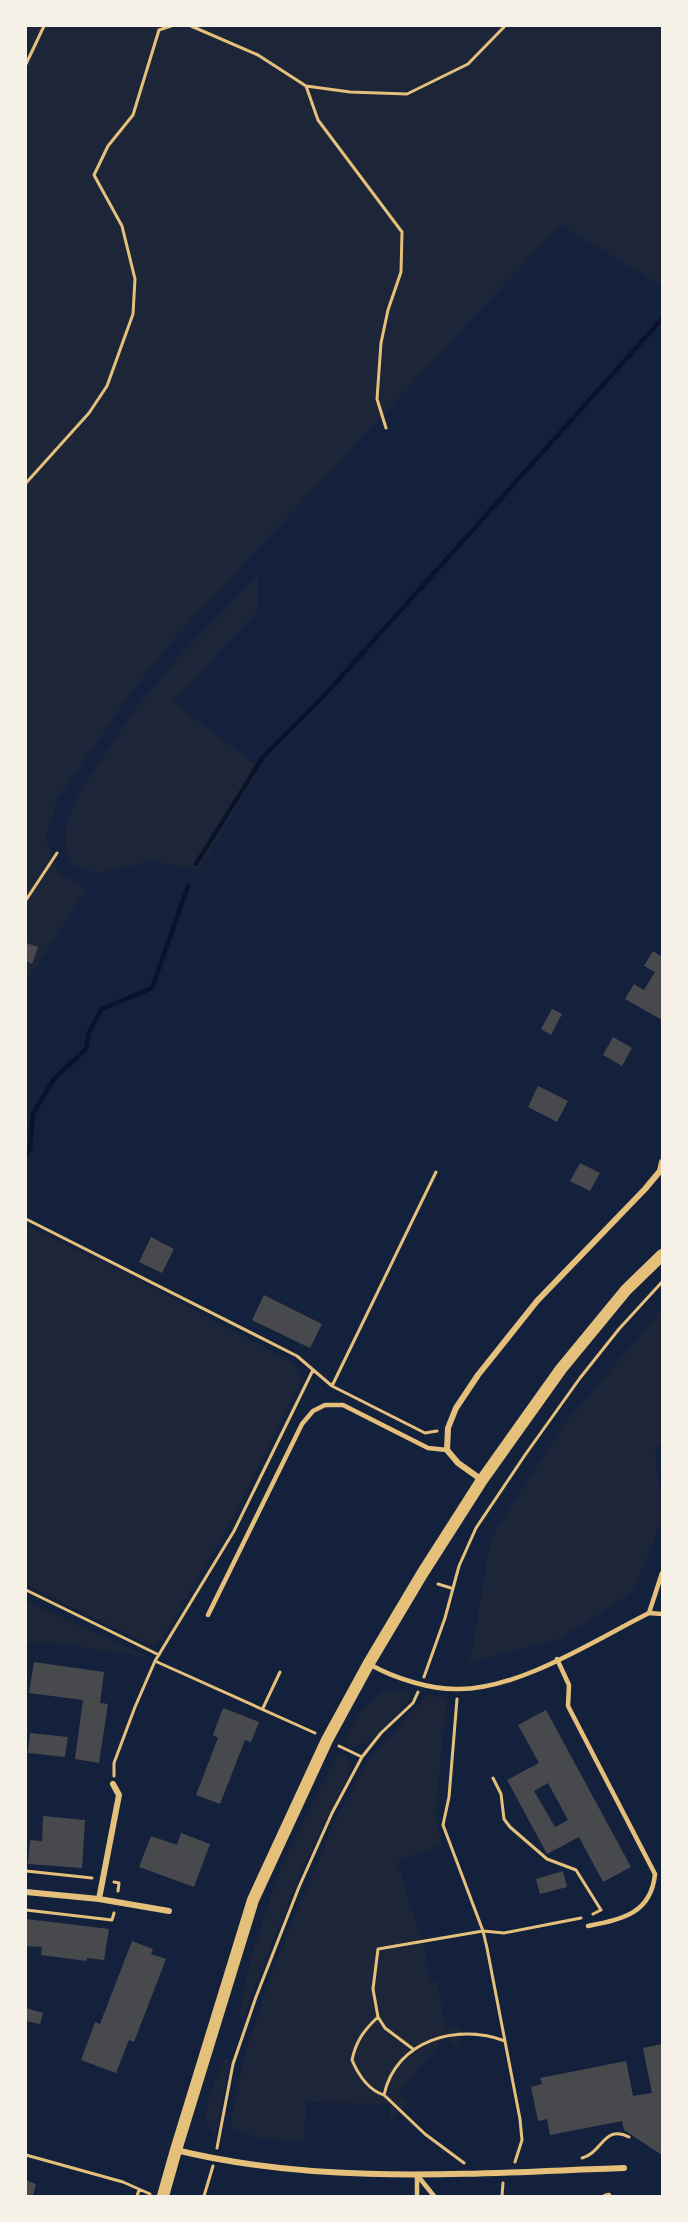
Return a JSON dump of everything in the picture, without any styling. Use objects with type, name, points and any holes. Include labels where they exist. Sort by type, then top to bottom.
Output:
[{"type":"main road","points":[[161,2196],[253,1900],[327,1740],[422,1574],[482,1480],[561,1369],[626,1290],[663,1255]]},
{"type":"street","points":[[482,1480],[458,1463],[447,1450],[448,1428],[456,1408],[478,1375],[537,1301],[661,1170],[663,1162]]},
{"type":"street","points":[[99,1899],[119,1795],[113,1784]]},
{"type":"street","points":[[26,1893],[99,1899],[169,1911]]},
{"type":"street","points":[[176,2150],[215,2159],[306,2171],[417,2175],[624,2168]]},
{"type":"lane","points":[[208,1615],[302,1424],[313,1411],[326,1405],[343,1405],[428,1448],[447,1450]]},
{"type":"lane","points":[[649,1613],[663,1573]]},
{"type":"lane","points":[[369,1663],[392,1676],[458,1689],[497,1684],[557,1659],[649,1613],[663,1614]]},
{"type":"lane","points":[[557,1659],[569,1685],[568,1706],[655,1874],[653,1889],[645,1904],[633,1913],[588,1926]]},
{"type":"lane","points":[[417,2175],[417,2196]]},
{"type":"lane","points":[[417,2175],[435,2196]]},
{"type":"path","points":[[26,64],[44,26]]},
{"type":"path","points":[[26,483],[88,413],[107,386],[133,314],[135,279],[122,226],[94,175],[108,146],[133,115],[159,30],[171,26]]},
{"type":"path","points":[[191,26],[258,55],[306,86],[350,92],[407,94],[468,64],[504,26]]},
{"type":"path","points":[[306,86],[318,120],[402,232],[401,272],[388,310],[381,343],[377,399],[386,428]]},
{"type":"path","points":[[26,900],[57,853]]},
{"type":"path","points":[[332,1386],[436,1172]]},
{"type":"path","points":[[26,1219],[297,1356],[332,1386],[425,1433],[448,1428]]},
{"type":"path","points":[[204,2196],[215,2159],[233,2064],[256,1997],[299,1887],[332,1813],[362,1757],[381,1733],[413,1703],[445,1618],[451,1588],[466,1547],[476,1528],[586,1370],[619,1329],[663,1282]]},
{"type":"path","points":[[113,1784],[114,1763],[155,1661],[234,1531],[313,1370]]},
{"type":"path","points":[[438,1584],[451,1588]]},
{"type":"path","points":[[26,1590],[159,1655]]},
{"type":"path","points":[[155,1661],[263,1708],[362,1757]]},
{"type":"path","points":[[263,1708],[280,1672]]},
{"type":"path","points":[[458,1689],[449,1797],[443,1825],[483,1931],[520,2119],[522,2140],[514,2163],[525,2162]]},
{"type":"path","points":[[493,1778],[501,1794],[504,1819],[510,1827],[547,1859],[576,1870],[600,1910],[604,1923]]},
{"type":"path","points":[[26,1871],[103,1879],[119,1883]]},
{"type":"path","points":[[413,2049],[385,2028],[378,2017],[373,1989],[378,1949],[483,1931],[504,1933],[586,1917],[600,1910]]},
{"type":"path","points":[[26,1911],[112,1920]]},
{"type":"path","points":[[378,2017],[362,2033],[355,2046],[352,2060],[357,2071],[367,2084],[377,2093],[384,2095],[425,2134],[464,2163],[472,2165]]},
{"type":"path","points":[[384,2095],[393,2071],[413,2049],[442,2036],[489,2035],[505,2041]]},
{"type":"path","points":[[574,2158],[590,2156],[611,2135],[619,2133],[629,2137]]},
{"type":"path","points":[[26,2155],[123,2182],[139,2190],[161,2196]]},
{"type":"path","points":[[137,2196],[139,2190]]},
{"type":"shaded area","points":[[26,26],[662,26],[662,286],[560,225],[173,640],[127,698],[57,800],[46,839],[59,873],[86,889],[26,982]]},
{"type":"shaded area","points":[[259,574],[257,612],[173,702],[260,768],[199,870],[153,861],[98,873],[73,865],[65,849],[67,821],[83,786],[136,708],[182,653]]},
{"type":"shaded area","points":[[26,1225],[123,1272],[293,1362],[302,1378],[233,1519],[165,1634],[153,1647],[26,1584]]},
{"type":"shaded area","points":[[662,1310],[662,1442],[655,1448],[662,1521],[633,1591],[560,1639],[470,1663],[491,1538],[564,1424]]},
{"type":"shaded area","points":[[26,1601],[151,1658],[48,1642],[26,1644]]},
{"type":"shaded area","points":[[388,1689],[409,1692],[408,1701],[370,1741],[354,1747],[344,1741],[362,1711],[372,1700]]},
{"type":"shaded area","points":[[428,1694],[447,1699],[435,1816],[442,1844],[397,1862],[426,1953],[429,1978],[437,1983],[446,2028],[461,2026],[461,2039],[457,2047],[445,2038],[398,2093],[408,2102],[392,2120],[390,2119],[390,2104],[306,2102],[304,2142],[245,2134],[230,2125],[244,2059],[272,1972],[335,1821],[370,1758]]},
{"type":"shaded area","points":[[339,1751],[347,1756],[352,1767],[303,1867],[249,2000],[244,2018],[239,2016],[251,1959],[279,1871]]},
{"type":"shaded area","points":[[225,2058],[230,2060],[215,2134],[207,2122],[207,2107]]},
{"type":"building","points":[[26,943],[38,947],[32,964],[26,961]]},
{"type":"building","points":[[653,951],[662,957],[662,1020],[625,999],[634,984],[644,990],[655,972],[644,966]]},
{"type":"building","points":[[552,1009],[562,1014],[551,1035],[541,1029]]},
{"type":"building","points":[[613,1037],[632,1048],[622,1066],[603,1055]]},
{"type":"building","points":[[538,1086],[568,1101],[557,1122],[528,1107]]},
{"type":"building","points":[[580,1163],[600,1173],[590,1191],[570,1181]]},
{"type":"building","points":[[151,1237],[174,1249],[162,1273],[139,1262]]},
{"type":"building","points":[[264,1295],[322,1324],[310,1348],[252,1320]]},
{"type":"building","points":[[34,1662],[104,1672],[100,1703],[108,1704],[99,1763],[75,1759],[83,1700],[29,1693]]},
{"type":"building","points":[[223,1708],[259,1722],[251,1742],[245,1740],[220,1804],[196,1795],[218,1738],[213,1735]]},
{"type":"building","points":[[546,1710],[631,1867],[603,1882],[579,1837],[547,1854],[507,1780],[539,1763],[518,1725]],"holes":[[[548,1783],[568,1820],[555,1827],[534,1791]]]},
{"type":"building","points":[[30,1733],[68,1737],[65,1757],[28,1753]]},
{"type":"building","points":[[43,1816],[85,1820],[82,1868],[28,1864],[30,1840],[42,1841]]},
{"type":"building","points":[[181,1833],[210,1844],[194,1887],[139,1867],[151,1836],[177,1845]]},
{"type":"building","points":[[563,1871],[567,1887],[540,1894],[536,1879]]},
{"type":"building","points":[[26,1919],[109,1929],[104,1960],[87,1958],[87,1961],[41,1955],[42,1947],[26,1946]]},
{"type":"building","points":[[132,1941],[153,1949],[151,1954],[166,1959],[134,2042],[129,2040],[116,2073],[81,2060],[95,2022],[100,2024]]},
{"type":"building","points":[[26,2008],[43,2013],[40,2024],[26,2021]]},
{"type":"building","points":[[662,2044],[662,2155],[624,2130],[622,2121],[550,2135],[547,2119],[538,2121],[531,2087],[542,2084],[540,2078],[626,2061],[633,2096],[652,2093],[643,2048]]},
{"type":"building","points":[[26,2180],[36,2184],[33,2196],[26,2196]]},
{"type":"waterway","points":[[196,864],[263,757],[323,697],[662,319]]},
{"type":"waterway","points":[[26,1154],[30,1150],[33,1114],[54,1079],[86,1049],[89,1032],[102,1009],[152,988],[188,886]]}]
